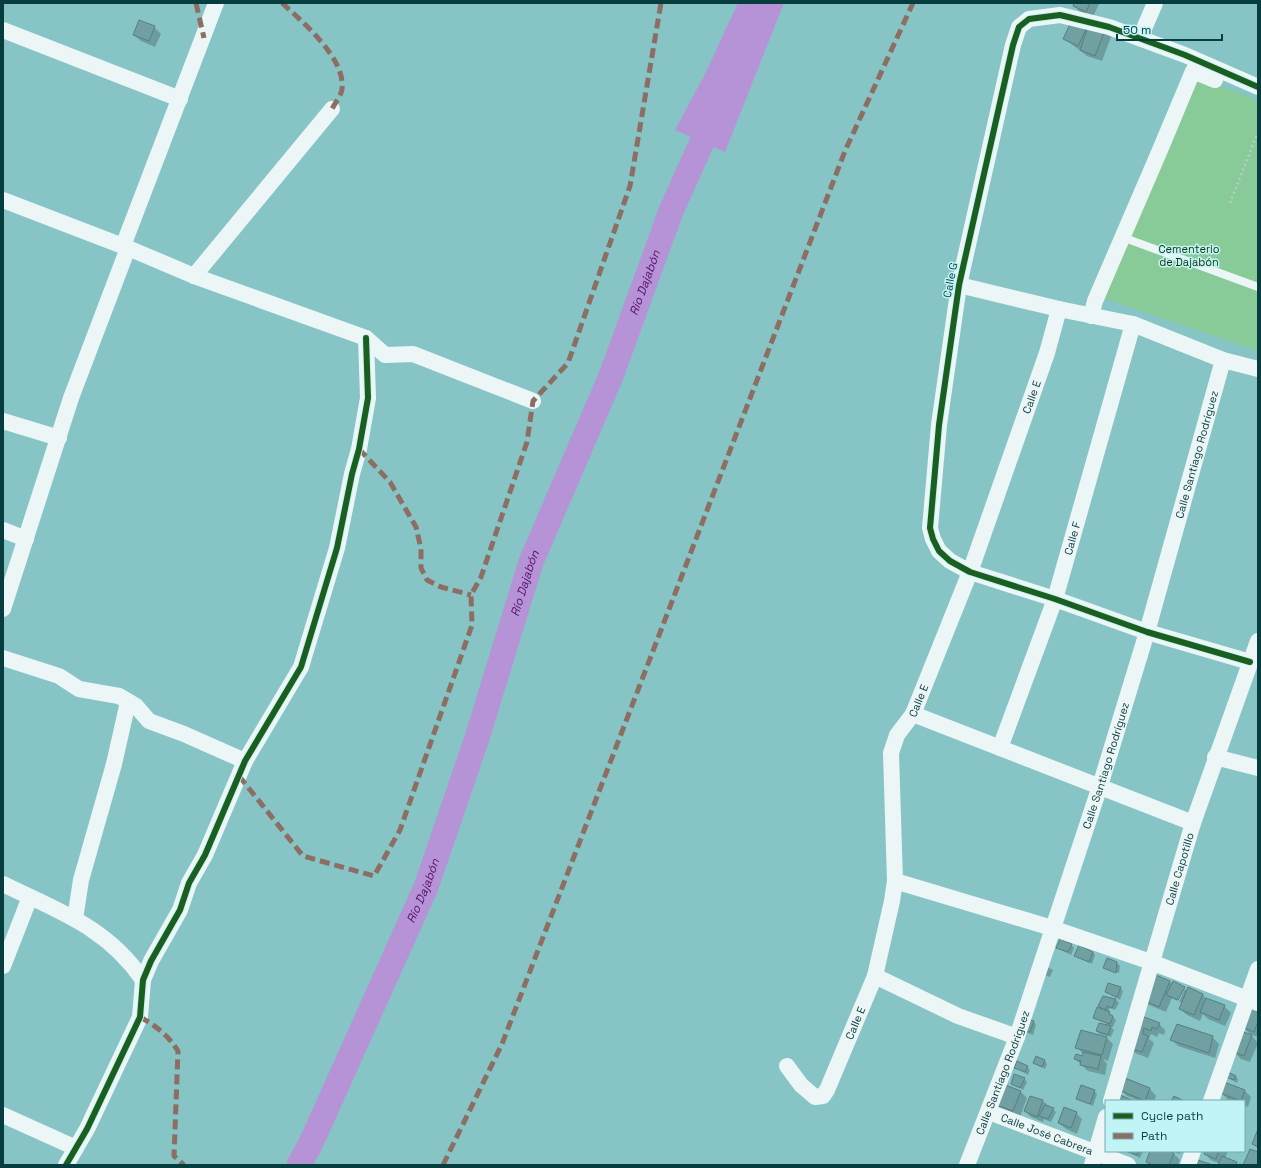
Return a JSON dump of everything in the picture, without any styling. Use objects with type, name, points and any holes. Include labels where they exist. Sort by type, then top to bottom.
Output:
[{"type":"street","points":[[3,609],[71,398],[216,3]]},
{"type":"street","points":[[1140,38],[1155,3]]},
{"type":"street","points":[[1062,9],[1184,55],[1258,87]]},
{"type":"street","name":"Calle G","points":[[970,572],[950,561],[939,552],[930,528],[939,425],[959,285],[1013,45],[1019,28],[1029,18],[1062,9]]},
{"type":"street","points":[[3,30],[180,100]]},
{"type":"street","points":[[1091,316],[1095,301],[1193,71],[1244,92],[1258,93]]},
{"type":"street","points":[[194,276],[332,109]]},
{"type":"street","points":[[3,200],[126,247],[194,276],[366,338],[385,355],[413,354],[533,401]]},
{"type":"street","points":[[959,285],[1059,309],[1133,324],[1223,360],[1258,369]]},
{"type":"street","name":"Calle E","points":[[787,1066],[802,1085],[815,1097],[823,1096],[827,1090],[875,976],[895,881],[891,753],[897,735],[913,714],[970,572],[1047,353],[1059,309]]},
{"type":"street","name":"Calle F","points":[[1000,748],[1054,599],[1133,324]]},
{"type":"street","points":[[66,1165],[87,1129],[140,1017],[143,980],[151,961],[180,910],[189,883],[205,855],[245,762],[301,667],[337,548],[368,398],[366,338]]},
{"type":"street","name":"Calle Santiago Rodríguez","points":[[967,1165],[989,1112],[1017,1037],[1100,786],[1147,632],[1223,360]]},
{"type":"street","points":[[3,421],[59,438]]},
{"type":"street","points":[[3,530],[26,539]]},
{"type":"street","points":[[970,572],[1054,599],[1147,632],[1250,662]]},
{"type":"street","name":"Calle Capotillo","points":[[1111,1100],[1193,823],[1215,757],[1258,640]]},
{"type":"street","points":[[3,658],[59,676],[78,689],[119,696],[136,706],[149,721],[184,734],[245,762]]},
{"type":"street","points":[[75,919],[81,880],[114,764],[128,702]]},
{"type":"street","points":[[913,714],[1193,823]]},
{"type":"street","points":[[1215,757],[1258,768]]},
{"type":"street","points":[[895,881],[1052,928],[1151,962],[1252,1001]]},
{"type":"street","points":[[3,884],[75,919],[102,935],[132,963],[143,980]]},
{"type":"street","points":[[3,966],[30,897]]},
{"type":"street","points":[[1211,1100],[1252,1001],[1258,968]]},
{"type":"street","points":[[875,976],[958,1016],[1017,1037]]},
{"type":"street","name":"Calle José Cabrera","points":[[989,1112],[1094,1158],[1128,1165]]},
{"type":"street","points":[[3,1115],[76,1148]]},
{"type":"street","points":[[1094,1158],[1105,1120]]},
{"type":"street","points":[[1188,1165],[1193,1152]]},
{"type":"lane","points":[[1122,237],[1258,287]]},
{"type":"path","points":[[1230,203],[1258,132]]},
{"type":"green space","name":"Cementerio de Dajabón","points":[[1191,75],[1258,100],[1258,351],[1097,296]]},
{"type":"shaded area","points":[[738,3],[784,3],[725,152],[675,130],[705,74]]},
{"type":"building","points":[[1074,3],[1090,3],[1086,12],[1073,6]]},
{"type":"building","points":[[139,20],[155,26],[149,41],[133,35]]},
{"type":"building","points":[[1072,20],[1087,27],[1078,46],[1063,39]]},
{"type":"building","points":[[1089,24],[1105,30],[1095,56],[1080,50]]},
{"type":"building","points":[[1060,939],[1072,944],[1068,952],[1056,948]]},
{"type":"building","points":[[1079,945],[1093,952],[1089,962],[1074,956]]},
{"type":"building","points":[[1107,958],[1117,962],[1116,973],[1103,968]]},
{"type":"building","points":[[1151,973],[1170,981],[1159,1007],[1141,999]]},
{"type":"building","points":[[1173,981],[1185,987],[1178,1000],[1166,995]]},
{"type":"building","points":[[1108,983],[1121,987],[1117,997],[1105,992]]},
{"type":"building","points":[[1188,987],[1203,994],[1194,1015],[1179,1009]]},
{"type":"building","points":[[1103,996],[1116,999],[1112,1008],[1107,1006],[1105,1010],[1098,1006]]},
{"type":"building","points":[[1206,998],[1225,1005],[1219,1020],[1200,1012]]},
{"type":"building","points":[[1097,1007],[1110,1012],[1109,1014],[1113,1016],[1110,1024],[1093,1018]]},
{"type":"building","points":[[1250,1007],[1258,1010],[1258,1021],[1254,1032],[1242,1027]]},
{"type":"building","points":[[1139,1015],[1160,1023],[1157,1029],[1152,1027],[1151,1031],[1144,1028],[1143,1034],[1148,1036],[1142,1052],[1127,1047]]},
{"type":"building","points":[[1022,1017],[1034,1021],[1030,1032],[1018,1029]]},
{"type":"building","points":[[1099,1023],[1111,1026],[1108,1035],[1096,1031]]},
{"type":"building","points":[[1177,1024],[1213,1036],[1209,1053],[1170,1040]]},
{"type":"building","points":[[1081,1030],[1107,1037],[1102,1055],[1075,1048]]},
{"type":"building","points":[[1241,1031],[1252,1035],[1244,1056],[1233,1052]]},
{"type":"building","points":[[1083,1052],[1101,1056],[1098,1069],[1080,1065],[1081,1061],[1074,1059],[1076,1054],[1082,1056]]},
{"type":"building","points":[[1036,1056],[1045,1060],[1042,1067],[1033,1063]]},
{"type":"building","points":[[1017,1061],[1028,1066],[1025,1072],[1014,1068]]},
{"type":"building","points":[[1228,1072],[1236,1076],[1234,1080],[1226,1077]]},
{"type":"building","points":[[1014,1074],[1025,1078],[1020,1088],[1011,1084]]},
{"type":"building","points":[[1125,1078],[1150,1088],[1145,1100],[1119,1090]]},
{"type":"building","points":[[1224,1082],[1245,1090],[1241,1100],[1220,1093]]},
{"type":"building","points":[[1003,1084],[1021,1091],[1013,1111],[994,1104]]},
{"type":"building","points":[[1081,1085],[1095,1090],[1090,1104],[1076,1099]]},
{"type":"building","points":[[1120,1095],[1132,1100],[1118,1100]]},
{"type":"building","points":[[1030,1096],[1043,1100],[1037,1117],[1024,1111]]},
{"type":"building","points":[[1174,1096],[1182,1100],[1172,1100]]},
{"type":"building","points":[[1045,1105],[1054,1108],[1048,1119],[1039,1116]]},
{"type":"building","points":[[1064,1107],[1077,1112],[1071,1128],[1058,1123]]},
{"type":"building","points":[[1258,1129],[1258,1147],[1252,1144]]},
{"type":"building","points":[[1250,1149],[1258,1152],[1258,1165],[1243,1165]]},
{"type":"building","points":[[1128,1152],[1138,1152],[1137,1155]]},
{"type":"building","points":[[1150,1152],[1174,1153],[1169,1165],[1153,1165],[1146,1162]]},
{"type":"building","points":[[1205,1152],[1219,1152],[1216,1159],[1204,1154]]},
{"type":"building","points":[[1222,1156],[1237,1162],[1236,1165],[1218,1165]]},
{"type":"building","points":[[1195,1159],[1210,1164],[1210,1165],[1193,1165]]},
{"type":"waterway","name":"Río Dajabón","points":[[299,1165],[311,1143],[426,887],[477,738],[531,562],[611,376],[671,211],[716,111]]},
{"type":"marked path","points":[[196,3],[204,38]]},
{"type":"marked path","points":[[282,3],[301,20],[321,42],[337,66],[341,77],[342,89],[332,109]]},
{"type":"marked path","points":[[239,776],[303,856],[374,876],[400,830],[472,625],[471,595],[481,577],[527,442],[533,401],[568,363],[630,186],[661,3]]},
{"type":"marked path","points":[[443,1165],[502,1044],[845,151],[913,3]]},
{"type":"marked path","points":[[359,449],[390,482],[416,527],[421,549],[421,568],[427,580],[441,587],[471,595]]},
{"type":"marked path","points":[[140,1017],[161,1031],[178,1051],[174,1156],[184,1165]]},
{"type":"cycle path","points":[[1250,662],[1147,632],[1055,599],[970,572],[950,561],[939,551],[933,539],[930,528],[939,425],[959,285],[1013,45],[1019,27],[1029,19],[1060,15],[1109,27],[1185,55],[1258,87]]},
{"type":"cycle path","points":[[66,1165],[87,1129],[140,1017],[143,980],[151,961],[180,910],[189,883],[205,855],[245,761],[301,667],[337,548],[352,474],[359,449],[368,398],[366,338]]}]
